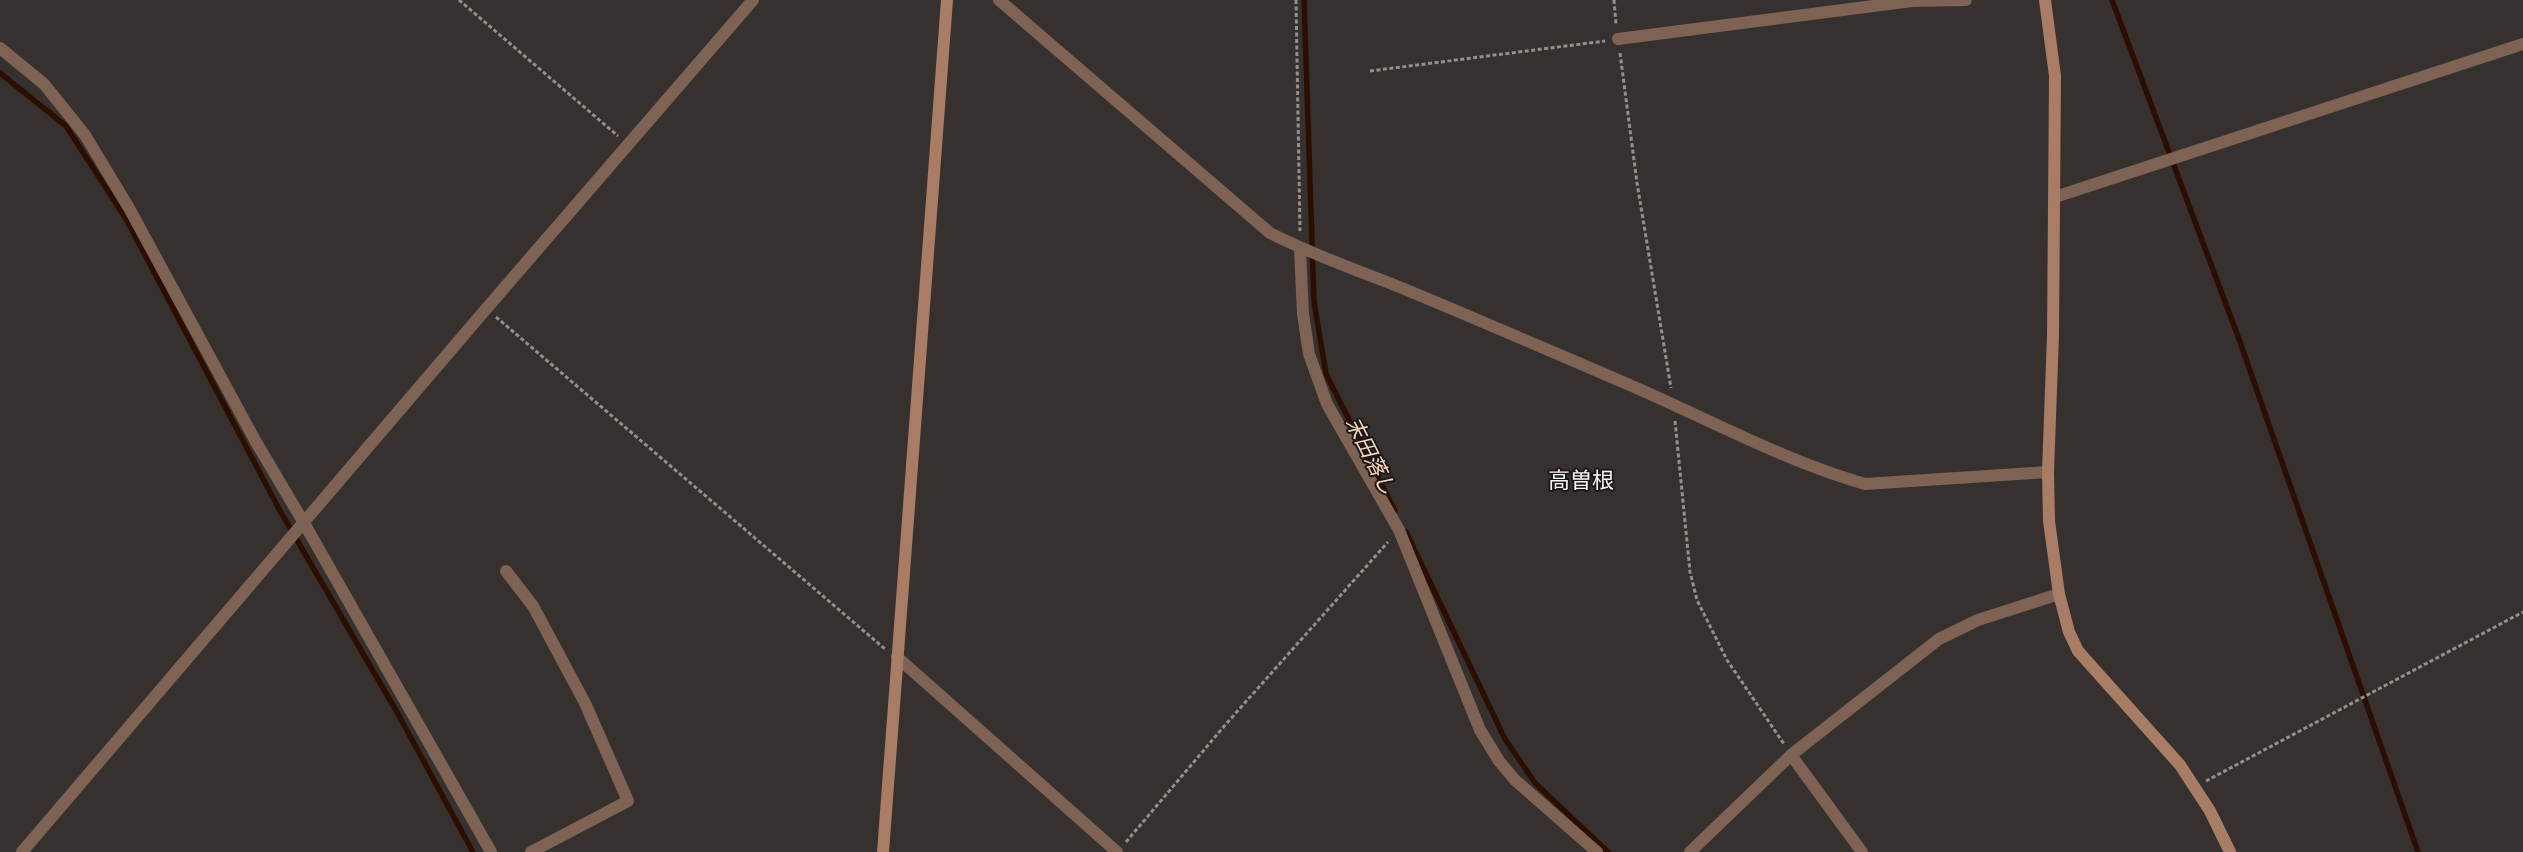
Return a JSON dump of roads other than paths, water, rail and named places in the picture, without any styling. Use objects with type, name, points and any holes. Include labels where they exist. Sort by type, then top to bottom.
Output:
[{"type":"street","points":[[22,852],[486,308],[753,0]]},
{"type":"street","points":[[883,852],[947,0]]},
{"type":"street","points":[[999,0],[1270,233],[1300,249],[1392,285],[1673,403],[1777,451],[1866,484],[2048,472]]},
{"type":"street","points":[[1618,39],[1912,1],[1966,0]]},
{"type":"street","points":[[2045,0],[2055,76],[2053,335],[2048,472],[2049,521],[2059,594],[2069,632],[2078,651],[2174,758],[2196,787],[2230,852]]},
{"type":"street","points":[[2055,197],[2523,44]]},
{"type":"street","points":[[0,48],[44,84],[85,135],[129,208],[256,442],[491,852]]},
{"type":"street","points":[[1300,249],[1303,314],[1309,354],[1324,396],[1399,530],[1480,730],[1499,761],[1514,780],[1597,852]]},
{"type":"street","points":[[506,571],[533,606],[584,703],[628,801],[531,852]]},
{"type":"street","points":[[1690,852],[1791,755],[1939,639],[1978,620],[2059,594]]},
{"type":"street","points":[[897,657],[1117,852]]},
{"type":"street","points":[[1791,755],[1862,852]]},
{"type":"waterway","name":"末田落し","points":[[1304,0],[1314,302],[1326,374],[1395,511]]},
{"type":"waterway","points":[[2112,0],[2239,339],[2418,852]]},
{"type":"waterway","points":[[0,73],[66,126],[126,219],[279,509],[398,714],[473,852]]},
{"type":"waterway","name":"末田落し","points":[[1406,532],[1505,739],[1535,783],[1608,852]]},
{"type":"district","name":"高曽根","points":[[1581,484]]}]
